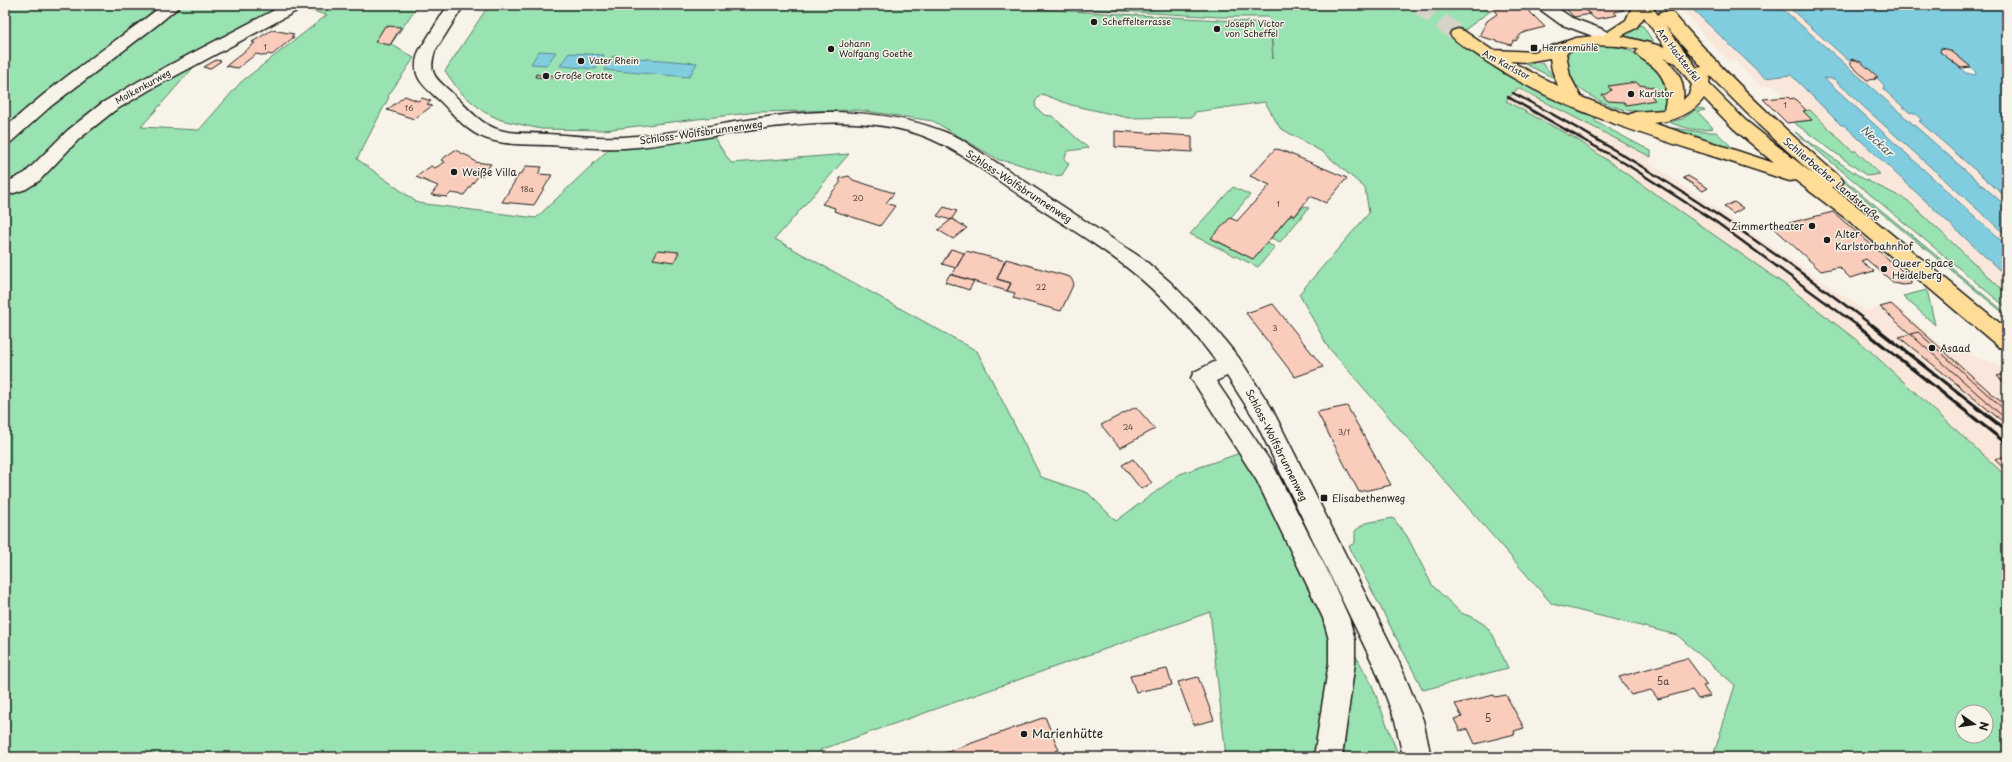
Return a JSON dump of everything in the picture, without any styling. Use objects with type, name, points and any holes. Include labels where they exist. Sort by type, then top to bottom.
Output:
[{"type":"main road","points":[[1642,5],[1635,19],[1630,25],[1613,32],[1608,39],[1640,50],[1654,58],[1667,69],[1676,88],[1675,102],[1672,113]]},
{"type":"main road","name":"Am Hackteufel","points":[[1642,5],[1681,59],[1705,70]]},
{"type":"main road","name":"Am Hackteufel","points":[[1657,5],[1705,70]]},
{"type":"main road","name":"Am Karlstor","points":[[1681,59],[1646,46],[1608,39],[1577,42],[1558,50],[1528,58],[1511,58],[1483,48],[1458,34],[1483,54],[1574,100],[1621,118],[1754,162],[1814,184]]},
{"type":"main road","points":[[1558,50],[1557,61],[1560,73],[1574,100]]},
{"type":"main road","points":[[1621,118],[1656,118],[1672,113],[1690,103],[1696,96],[1705,70]]},
{"type":"main road","name":"Schlierbacher Landstraße","points":[[1705,70],[1739,124],[1764,146],[1870,227],[2007,341]]},
{"type":"main road","name":"Schlierbacher Landstraße","points":[[1705,70],[1809,161],[2007,325]]},
{"type":"street","points":[[5,138],[55,94],[173,5]]},
{"type":"street","name":"Molkenkurweg","points":[[5,190],[19,185],[32,176],[73,135],[108,107],[145,85],[296,5]]},
{"type":"street","name":"Schloss-Wolfsbrunnenweg","points":[[456,5],[427,52],[423,70],[427,78],[447,98],[478,127],[488,133],[555,140],[627,142],[768,122],[808,118],[864,119],[917,127],[953,142],[1116,249],[1156,281],[1200,325],[1244,382],[1273,432],[1387,664],[1409,720],[1417,757]]},
{"type":"street","points":[[1542,5],[1566,21],[1596,32],[1608,39]]},
{"type":"street","points":[[1231,364],[1202,378],[1266,474],[1331,604],[1340,630],[1342,662],[1328,757]]},
{"type":"shaded area","points":[[1677,5],[1688,5],[1765,78],[1791,75],[1831,113],[1858,110],[1825,80],[1824,78],[1827,77],[1892,106],[1778,5],[1786,5],[1848,60],[1861,62],[1885,85],[1883,90],[1910,113],[1913,112],[1922,120],[1920,121],[2007,198],[2007,294],[1907,200],[1879,186],[1793,122],[1787,123],[1763,99],[1785,97],[1780,92],[1782,91],[1770,85],[1760,86],[1735,61],[1726,59]]},
{"type":"shaded area","points":[[1518,88],[1651,157],[1650,163],[1866,311],[1893,303],[1939,344],[1996,364],[2007,374],[2007,477],[1868,349],[1787,286],[1578,140],[1505,101]]},
{"type":"green space","points":[[5,5],[418,5],[391,44],[414,58],[388,96],[389,97],[357,159],[418,203],[536,218],[609,149],[713,136],[731,163],[849,154],[775,239],[977,351],[1041,477],[1088,493],[1116,521],[1180,474],[1243,452],[1372,685],[1399,757],[1226,757],[1210,612],[820,750],[824,757],[5,757]],"holes":[[[296,7],[327,15],[241,82],[199,130],[141,127],[199,61]]]},
{"type":"green space","points":[[489,5],[971,5],[1270,23],[1273,59],[1271,21],[1268,17],[1219,17],[1071,8],[1061,5],[1483,5],[1489,12],[1462,32],[1591,112],[1596,122],[1651,151],[1651,157],[1518,88],[1506,101],[1578,140],[1787,286],[1868,349],[2007,477],[2007,757],[1713,757],[1735,685],[1677,635],[1552,604],[1328,347],[1299,294],[1369,213],[1365,188],[1324,153],[1280,128],[1265,102],[1195,112],[1193,117],[1129,118],[1071,105],[1042,94],[1036,100],[1035,106],[1044,115],[1052,116],[1088,148],[1068,151],[1064,159],[1069,164],[1062,175],[1055,176],[1015,163],[999,160],[933,121],[858,110],[757,112],[604,130],[541,129],[501,120],[484,112],[460,92],[445,71]]},
{"type":"green space","points":[[1638,25],[1643,26],[1654,43],[1621,35]]},
{"type":"green space","points":[[1600,45],[1623,48],[1631,51],[1645,59],[1668,80],[1665,107],[1659,111],[1647,112],[1637,112],[1617,108],[1597,100],[1573,82],[1569,76],[1567,65],[1569,53],[1572,50],[1582,46]]},
{"type":"green space","points":[[1542,63],[1554,77],[1554,78],[1525,64]]},
{"type":"green space","points":[[1699,108],[1705,110],[1698,112],[1713,128],[1697,130],[1669,122],[1682,119]]},
{"type":"green space","points":[[1810,110],[1852,151],[1856,151],[1880,174],[1867,176],[1793,122],[1811,120],[1803,111]]},
{"type":"green space","points":[[1673,128],[1701,132],[1716,132],[1735,150],[1670,129]]},
{"type":"green space","points":[[1795,132],[1862,178],[1907,200],[2007,294],[2007,308]]},
{"type":"green space","points":[[1800,143],[2007,314],[2007,316],[1833,173]]},
{"type":"green space","points":[[1233,187],[1250,195],[1212,239],[1253,259],[1266,243],[1275,247],[1258,267],[1190,234]]},
{"type":"green space","points":[[1304,206],[1309,208],[1280,242],[1271,238],[1291,214],[1295,216]]},
{"type":"green space","points":[[1927,290],[1935,325],[1903,296]]},
{"type":"green space","points":[[1393,518],[1407,536],[1432,585],[1461,613],[1472,617],[1485,625],[1493,635],[1508,668],[1423,690],[1349,546],[1355,543],[1355,531],[1365,523]]},
{"type":"water","name":"Neckar","points":[[1688,5],[1778,5],[2007,207],[2007,236],[1834,79],[1824,78],[2007,246],[2007,277],[1844,125],[1841,125],[1791,75],[1765,78]]},
{"type":"water","points":[[1786,5],[2007,5],[2007,198],[1919,121],[1922,120],[1913,112],[1910,113],[1883,89],[1884,85],[1861,62],[1848,60]],"holes":[[[1941,48],[1950,50],[1976,72],[1975,75],[1966,73],[1941,52]]]},
{"type":"water","points":[[539,51],[556,52],[547,65],[531,64]]},
{"type":"water","points":[[569,53],[604,55],[596,69],[560,66]]},
{"type":"water","points":[[613,56],[697,63],[689,77],[604,70]]},
{"type":"building","points":[[1490,5],[1523,5],[1545,27],[1525,32],[1520,35],[1516,41],[1514,40],[1511,45],[1479,36],[1487,21],[1497,14]]},
{"type":"building","points":[[1555,5],[1585,5],[1589,9],[1585,10],[1590,14],[1574,17],[1566,9],[1560,10]]},
{"type":"building","points":[[1585,5],[1620,5],[1624,10],[1614,12],[1617,15],[1595,19],[1585,10],[1589,9]]},
{"type":"building","points":[[385,26],[401,27],[390,45],[375,42]]},
{"type":"building","points":[[272,30],[294,34],[291,37],[294,37],[272,55],[268,54],[266,56],[256,54],[238,68],[226,66],[255,43],[252,42]]},
{"type":"building","points":[[1941,48],[1950,50],[1971,67],[1961,68],[1940,52]]},
{"type":"building","points":[[1851,59],[1861,62],[1878,77],[1874,78],[1876,79],[1867,80],[1851,65]]},
{"type":"building","points":[[216,60],[221,61],[209,69],[204,67]]},
{"type":"building","name":"Große Grotte","points":[[536,74],[558,76],[556,78],[535,77]]},
{"type":"building","name":"Karlstor","points":[[1636,82],[1639,85],[1653,87],[1657,91],[1652,97],[1655,100],[1626,105],[1624,102],[1608,101],[1602,95],[1611,90],[1608,86]]},
{"type":"building","points":[[405,96],[418,101],[422,98],[431,101],[427,104],[432,106],[414,119],[387,110]]},
{"type":"building","points":[[1788,97],[1790,99],[1794,98],[1806,110],[1803,111],[1812,120],[1787,123],[1763,99]]},
{"type":"building","points":[[1115,131],[1192,136],[1192,152],[1115,147]]},
{"type":"building","points":[[1275,149],[1281,150],[1347,178],[1326,203],[1310,196],[1295,216],[1291,214],[1253,259],[1211,238],[1230,218],[1237,221],[1270,185],[1250,176]]},
{"type":"building","name":"Weiße Villa","points":[[455,150],[470,157],[475,162],[491,164],[482,176],[479,175],[464,195],[451,193],[447,197],[431,195],[438,186],[416,177],[431,166],[435,168],[445,162],[441,160]]},
{"type":"building","points":[[526,166],[542,167],[538,174],[552,175],[534,205],[502,202],[520,173],[522,173]]},
{"type":"building","points":[[849,176],[853,180],[894,193],[886,203],[895,206],[880,226],[834,211],[835,208],[822,204],[840,183],[840,178]]},
{"type":"building","points":[[1688,176],[1708,188],[1703,191],[1683,178]]},
{"type":"building","points":[[1734,202],[1743,208],[1733,214],[1724,207]]},
{"type":"building","points":[[944,207],[957,211],[951,220],[937,216]]},
{"type":"building","name":"Alter Karlstorbahnhof","points":[[1833,212],[1908,276],[1911,284],[1903,285],[1894,283],[1866,259],[1861,261],[1874,271],[1850,278],[1839,267],[1821,271],[1773,227]]},
{"type":"building","points":[[952,219],[967,228],[953,239],[938,230]]},
{"type":"building","points":[[951,249],[964,253],[956,268],[942,264]]},
{"type":"building","points":[[658,250],[679,252],[674,262],[653,259]]},
{"type":"building","points":[[966,251],[1005,261],[997,279],[1011,283],[1007,291],[952,275]]},
{"type":"building","points":[[1006,259],[1070,277],[1074,283],[1061,311],[1013,298],[1015,293],[1007,291],[1011,283],[997,279]]},
{"type":"building","points":[[950,274],[974,281],[969,290],[945,282]]},
{"type":"building","points":[[1273,304],[1323,367],[1295,377],[1246,313]]},
{"type":"building","points":[[1891,304],[2007,407],[2007,420],[1880,307]]},
{"type":"building","points":[[1918,332],[2007,412],[2007,425],[1899,337]]},
{"type":"building","points":[[2005,374],[2007,376],[2007,385],[1997,376]]},
{"type":"building","points":[[1347,406],[1391,485],[1359,492],[1317,412]]},
{"type":"building","points":[[1136,407],[1155,429],[1120,448],[1101,425]]},
{"type":"building","points":[[2007,455],[2007,471],[1995,460]]},
{"type":"building","points":[[1133,459],[1152,483],[1141,489],[1122,465]]},
{"type":"building","points":[[1687,658],[1707,685],[1703,686],[1710,696],[1698,699],[1692,690],[1658,699],[1651,690],[1631,695],[1619,677]]},
{"type":"building","points":[[1167,669],[1172,685],[1136,692],[1130,676]]},
{"type":"building","points":[[1198,677],[1214,720],[1194,725],[1178,682]]},
{"type":"building","points":[[1494,695],[1495,697],[1506,695],[1524,728],[1514,731],[1515,734],[1475,744],[1468,729],[1460,731],[1454,719],[1462,717],[1455,704]]},
{"type":"building","name":"Marienhütte","points":[[1045,717],[1059,750],[1041,757],[946,757],[944,753]]},
{"type":"tunnel","points":[[1419,5],[1458,34]]},
{"type":"railway","points":[[1513,93],[1607,145],[1698,202],[1787,262],[1873,326]]},
{"type":"railway","points":[[1508,97],[1626,164],[1716,222],[1858,326]]},
{"type":"railway","points":[[1857,325],[2007,444]]},
{"type":"railway","points":[[1872,325],[2007,431]]},
{"type":"place","name":"Scheffelterrasse","points":[[1094,22]]},
{"type":"place","name":"Joseph Victor von Scheffel","points":[[1217,29]]},
{"type":"place","name":"Herrenmühle","points":[[1534,48]]},
{"type":"place","name":"Johann Wolfgang Goethe","points":[[831,49]]},
{"type":"place","name":"Vater Rhein","points":[[581,61]]},
{"type":"place","name":"Große Grotte","points":[[546,76]]},
{"type":"place","name":"Karlstor","points":[[1631,94]]},
{"type":"place","name":"Weiße Villa","points":[[454,172]]},
{"type":"place","name":"Zimmertheater","points":[[1812,226]]},
{"type":"place","name":"Alter Karlstorbahnhof","points":[[1827,240]]},
{"type":"place","name":"Queer Space Heidelberg","points":[[1884,269]]},
{"type":"place","name":"Asaad","points":[[1932,348]]},
{"type":"place","name":"Elisabethenweg","points":[[1324,498]]},
{"type":"place","name":"Marienhütte","points":[[1024,734]]}]
